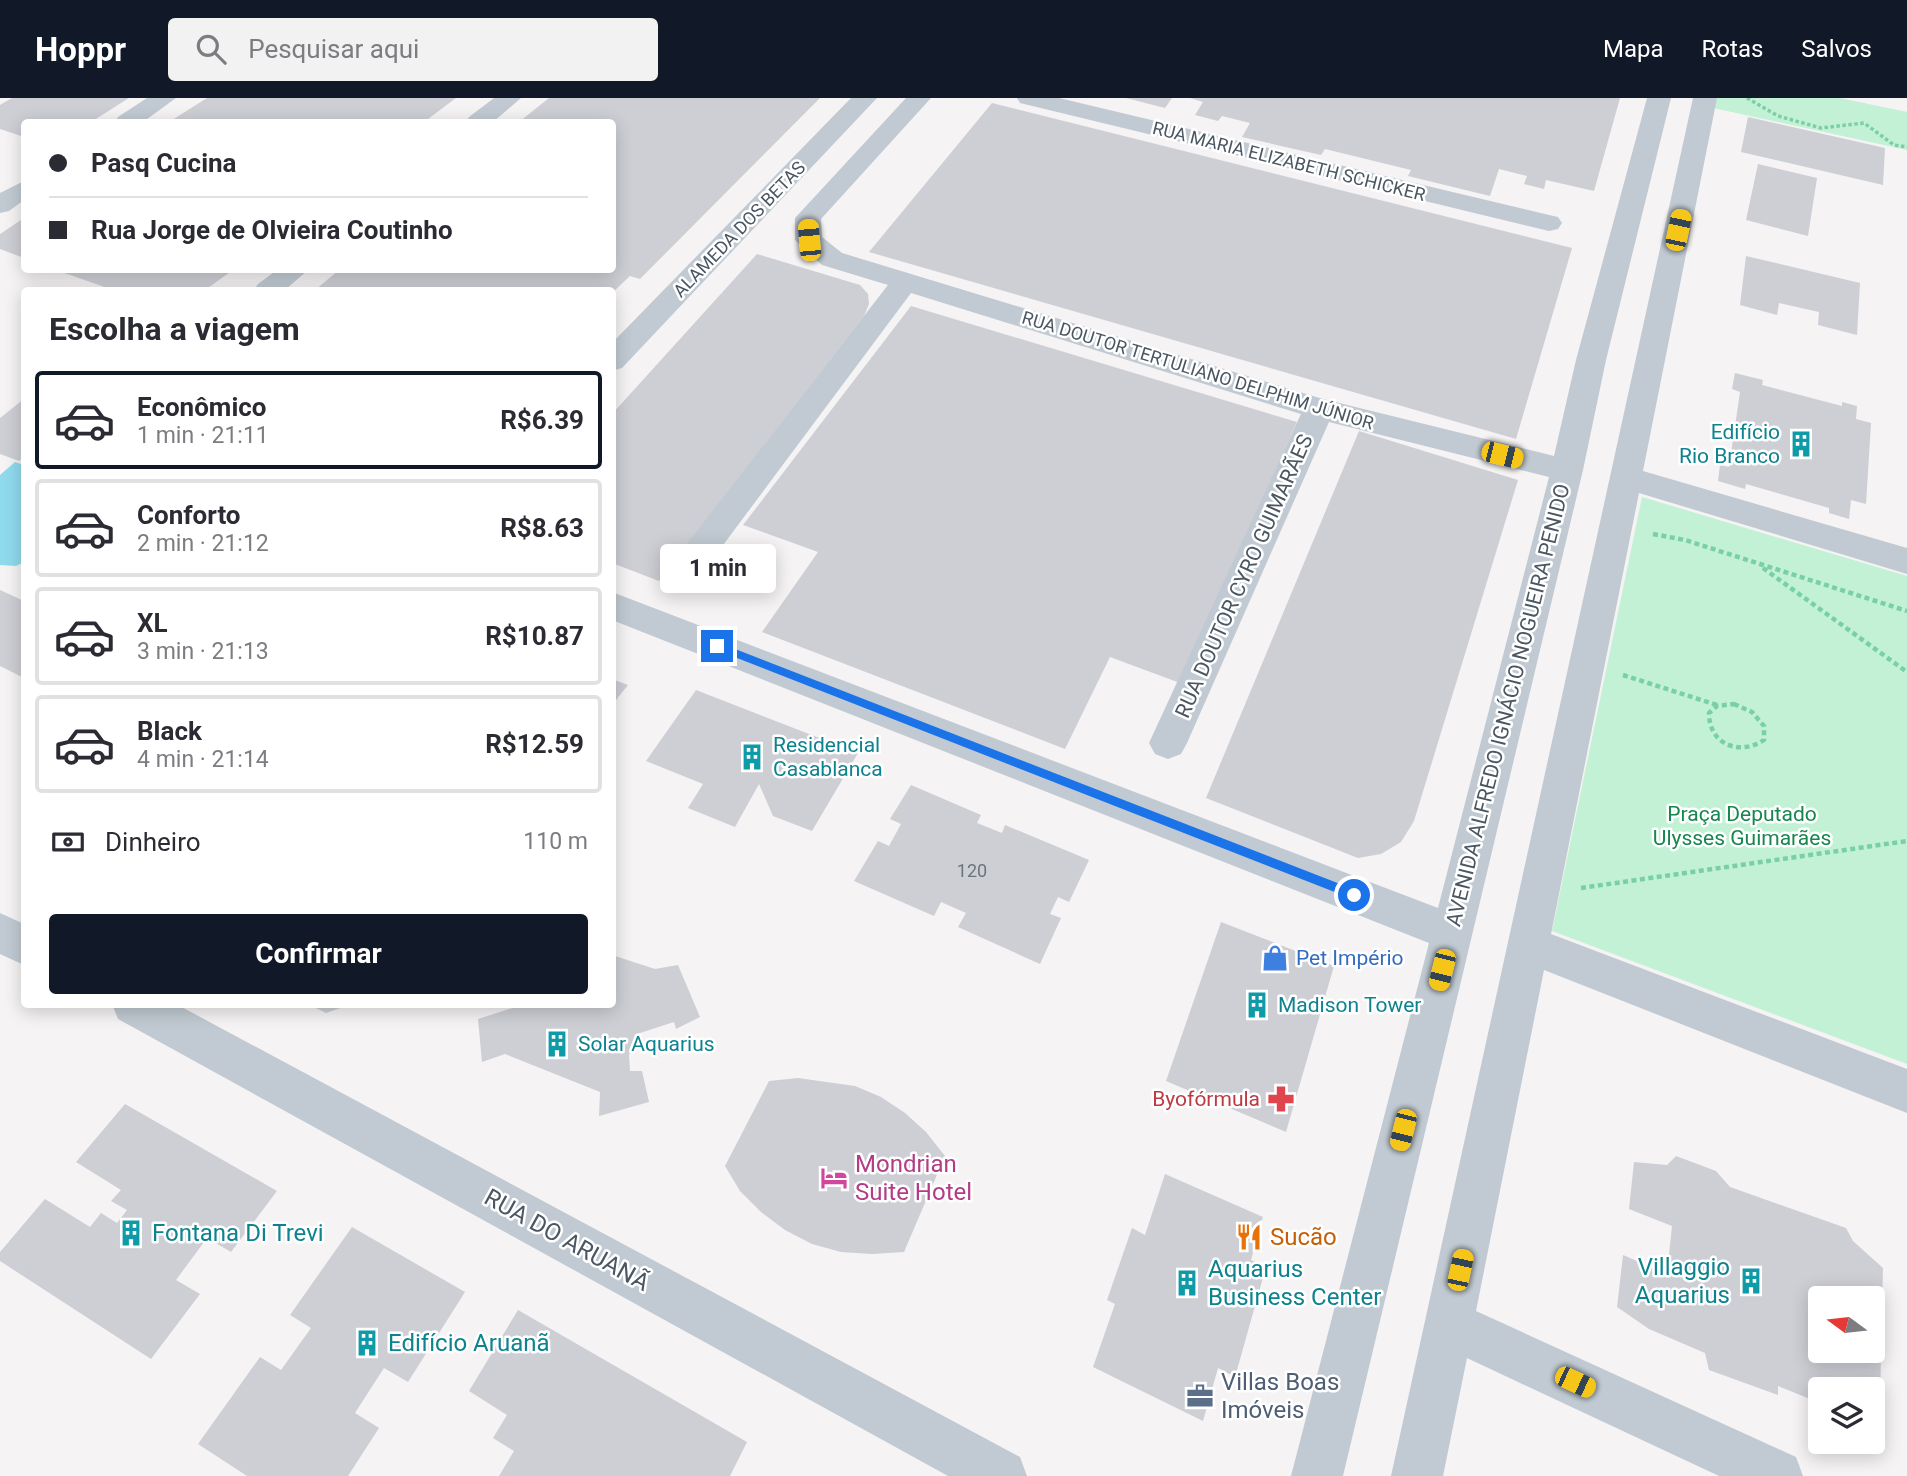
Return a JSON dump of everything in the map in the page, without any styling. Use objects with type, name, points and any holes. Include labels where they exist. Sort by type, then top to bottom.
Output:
[{"type":"street","points":[[132,119],[164,98]]},
{"type":"street","points":[[482,119],[509,98]]},
{"type":"street","name":"ALAMEDA DOS BETAS","points":[[616,357],[864,98]]},
{"type":"street","name":"RUA DOUTOR TERTULIANO DELPHIM JÚNIOR","points":[[919,98],[807,218],[809,240],[832,259],[1319,409],[1567,470]]},
{"type":"street","name":"RUA MARIA ELIZABETH SCHICKER","points":[[1029,98],[1549,223]]},
{"type":"street","name":"AVENIDA ALFREDO IGNÁCIO NOGUEIRA PENIDO","points":[[1317,1476],[1567,470],[1591,360],[1659,98]]},
{"type":"street","points":[[1418,1476],[1705,98]]},
{"type":"street","points":[[0,205],[21,191]]},
{"type":"street","points":[[272,287],[290,273]]},
{"type":"street","points":[[691,563],[905,282]]},
{"type":"street","points":[[1605,312],[1627,328],[1648,332],[1658,328]]},
{"type":"street","points":[[1591,360],[1602,355],[1625,356],[1636,362],[1646,376]]},
{"type":"street","name":"RUA DOUTOR CYRO GUIMARÃES","points":[[1168,743],[1319,409]]},
{"type":"street","points":[[1626,478],[1907,561]]},
{"type":"street","points":[[616,607],[1452,933]]},
{"type":"street","points":[[0,932],[21,944]]},
{"type":"street","points":[[1529,945],[1907,1091]]},
{"type":"street","name":"RUA DO ARUANÃ","points":[[140,1008],[1001,1476]]},
{"type":"street","points":[[1449,1324],[1777,1476]]},
{"type":"path","points":[[1748,98],[1779,116],[1821,128],[1864,123],[1894,145],[1907,147]]},
{"type":"path","points":[[1652,534],[1685,540],[1907,611]]},
{"type":"path","points":[[1757,564],[1907,672]]},
{"type":"path","points":[[1618,674],[1717,705],[1734,704],[1752,712],[1764,726],[1764,740],[1753,748],[1744,749],[1716,737],[1707,722],[1711,709],[1717,705]]},
{"type":"path","points":[[1573,890],[1907,841]]},
{"type":"green space","points":[[1705,98],[1840,98],[1907,112],[1907,150],[1704,106]]},
{"type":"green space","name":"Praça Deputado Ulysses Guimarães","points":[[1642,497],[1907,576],[1907,1064],[1552,931]]},
{"type":"water","points":[[15,462],[21,464],[21,564],[16,566],[0,565],[0,475]]},
{"type":"building","points":[[12,98],[129,98],[96,119],[21,119],[21,136],[0,129],[0,105]]},
{"type":"building","points":[[207,98],[456,98],[428,119],[174,119]]},
{"type":"building","points":[[549,98],[820,98],[640,279],[630,276],[616,289],[616,287],[319,287],[335,273],[616,273],[616,119],[523,119]]},
{"type":"building","points":[[1126,98],[1172,98],[1165,108]]},
{"type":"building","points":[[1190,98],[1620,98],[1594,191],[1546,180],[1544,189],[1524,184],[1527,176],[1499,169],[1490,196],[1408,176],[1411,170],[1325,149],[1321,155],[1242,137],[1250,123],[1222,116],[1218,121],[1195,115],[1203,102]]},
{"type":"building","points":[[992,103],[1572,248],[1516,439],[869,252]]},
{"type":"building","points":[[1748,117],[1885,148],[1883,185],[1741,152]]},
{"type":"building","points":[[1758,164],[1817,178],[1808,236],[1746,220]]},
{"type":"building","points":[[21,220],[21,257],[0,249],[0,234]]},
{"type":"building","points":[[757,254],[860,285],[868,294],[869,304],[864,316],[659,581],[616,565],[616,410]]},
{"type":"building","points":[[1746,256],[1860,283],[1857,335],[1818,325],[1819,312],[1779,303],[1777,315],[1740,305]]},
{"type":"building","points":[[65,273],[229,273],[209,287],[104,287]]},
{"type":"building","points":[[911,306],[1297,422],[1180,683],[1110,657],[1065,749],[762,632],[818,552],[743,525]]},
{"type":"building","name":"Edifício Rio Branco","points":[[1735,373],[1763,380],[1762,385],[1842,406],[1842,402],[1857,406],[1856,419],[1871,423],[1866,504],[1851,500],[1849,519],[1829,513],[1829,508],[1746,484],[1745,489],[1718,481],[1720,465],[1729,467],[1740,392],[1732,389]]},
{"type":"building","points":[[21,401],[19,461],[0,454],[0,418]]},
{"type":"building","points":[[1359,431],[1518,480],[1414,821],[1401,842],[1381,854],[1358,858],[1206,798]]},
{"type":"building","points":[[0,590],[21,600],[21,676],[0,666]]},
{"type":"building","points":[[616,680],[628,685],[616,700]]},
{"type":"building","name":"Residencial Casablanca","points":[[696,690],[858,753],[812,831],[773,816],[759,784],[735,827],[688,808],[703,784],[646,761]]},
{"type":"building","points":[[911,785],[981,815],[977,823],[1002,833],[1005,825],[1089,860],[1069,902],[1058,897],[1050,914],[1061,918],[1040,964],[958,927],[966,913],[941,902],[934,916],[854,881],[878,841],[889,846],[901,824],[890,819]]},
{"type":"building","name":"Madison Tower","points":[[1221,922],[1334,966],[1286,1132],[1166,1081]]},
{"type":"building","name":"Solar Aquarius","points":[[616,956],[655,969],[678,965],[700,1017],[676,1029],[674,1022],[637,1034],[629,1055],[630,1071],[642,1071],[649,1102],[599,1116],[600,1092],[505,1054],[482,1062],[478,1019],[512,1008],[616,1008]]},
{"type":"building","points":[[316,1008],[340,1008],[326,1013]]},
{"type":"building","name":"Mondrian Suite Hotel","points":[[798,1078],[855,1086],[881,1097],[905,1113],[926,1132],[945,1156],[904,1252],[841,1252],[812,1244],[785,1230],[761,1212],[740,1191],[725,1166],[769,1081]]},
{"type":"building","name":"Fontana Di Trevi","points":[[125,1104],[277,1191],[231,1252],[207,1238],[176,1280],[200,1294],[151,1359],[0,1261],[0,1252],[45,1199],[90,1227],[101,1213],[117,1223],[127,1210],[111,1201],[121,1190],[76,1162]]},
{"type":"building","name":"Villaggio Aquarius","points":[[1676,1156],[1716,1171],[1730,1187],[1846,1228],[1853,1241],[1883,1268],[1883,1286],[1808,1286],[1808,1363],[1881,1363],[1881,1377],[1808,1377],[1808,1398],[1778,1386],[1778,1395],[1709,1370],[1705,1353],[1649,1329],[1617,1307],[1623,1255],[1667,1274],[1672,1226],[1629,1209],[1634,1162],[1667,1165]]},
{"type":"building","name":"Aquarius Business Center","points":[[1165,1174],[1263,1217],[1251,1260],[1266,1267],[1235,1377],[1218,1368],[1203,1421],[1093,1367],[1115,1304],[1107,1300],[1132,1228],[1145,1235]]},
{"type":"building","name":"Edifício Aruanã","points":[[352,1227],[465,1292],[408,1382],[384,1368],[355,1413],[379,1428],[348,1476],[247,1476],[198,1444],[260,1357],[281,1370],[311,1328],[290,1315]]},
{"type":"building","points":[[518,1310],[747,1442],[730,1476],[499,1476],[514,1451],[493,1438],[507,1415],[469,1391]]},
{"type":"place","name":"Edifício Rio Branco","points":[[1801,444]]},
{"type":"place","name":"Residencial Casablanca","points":[[752,757]]},
{"type":"place","name":"Pet Império","points":[[1275,958]]},
{"type":"place","name":"Madison Tower","points":[[1257,1005]]},
{"type":"place","name":"Solar Aquarius","points":[[557,1044]]},
{"type":"place","name":"Byofórmula","points":[[1281,1099]]},
{"type":"place","name":"Mondrian Suite Hotel","points":[[834,1178]]},
{"type":"place","name":"Fontana Di Trevi","points":[[131,1233]]},
{"type":"place","name":"Sucão","points":[[1249,1237]]},
{"type":"place","name":"Villaggio Aquarius","points":[[1751,1281]]},
{"type":"place","name":"Aquarius Business Center","points":[[1187,1283]]},
{"type":"place","name":"Edifício Aruanã","points":[[367,1343]]},
{"type":"place","name":"Villas Boas Imóveis","points":[[1200,1396]]},
{"type":"route","points":[[717,646],[1354,895]]}]
